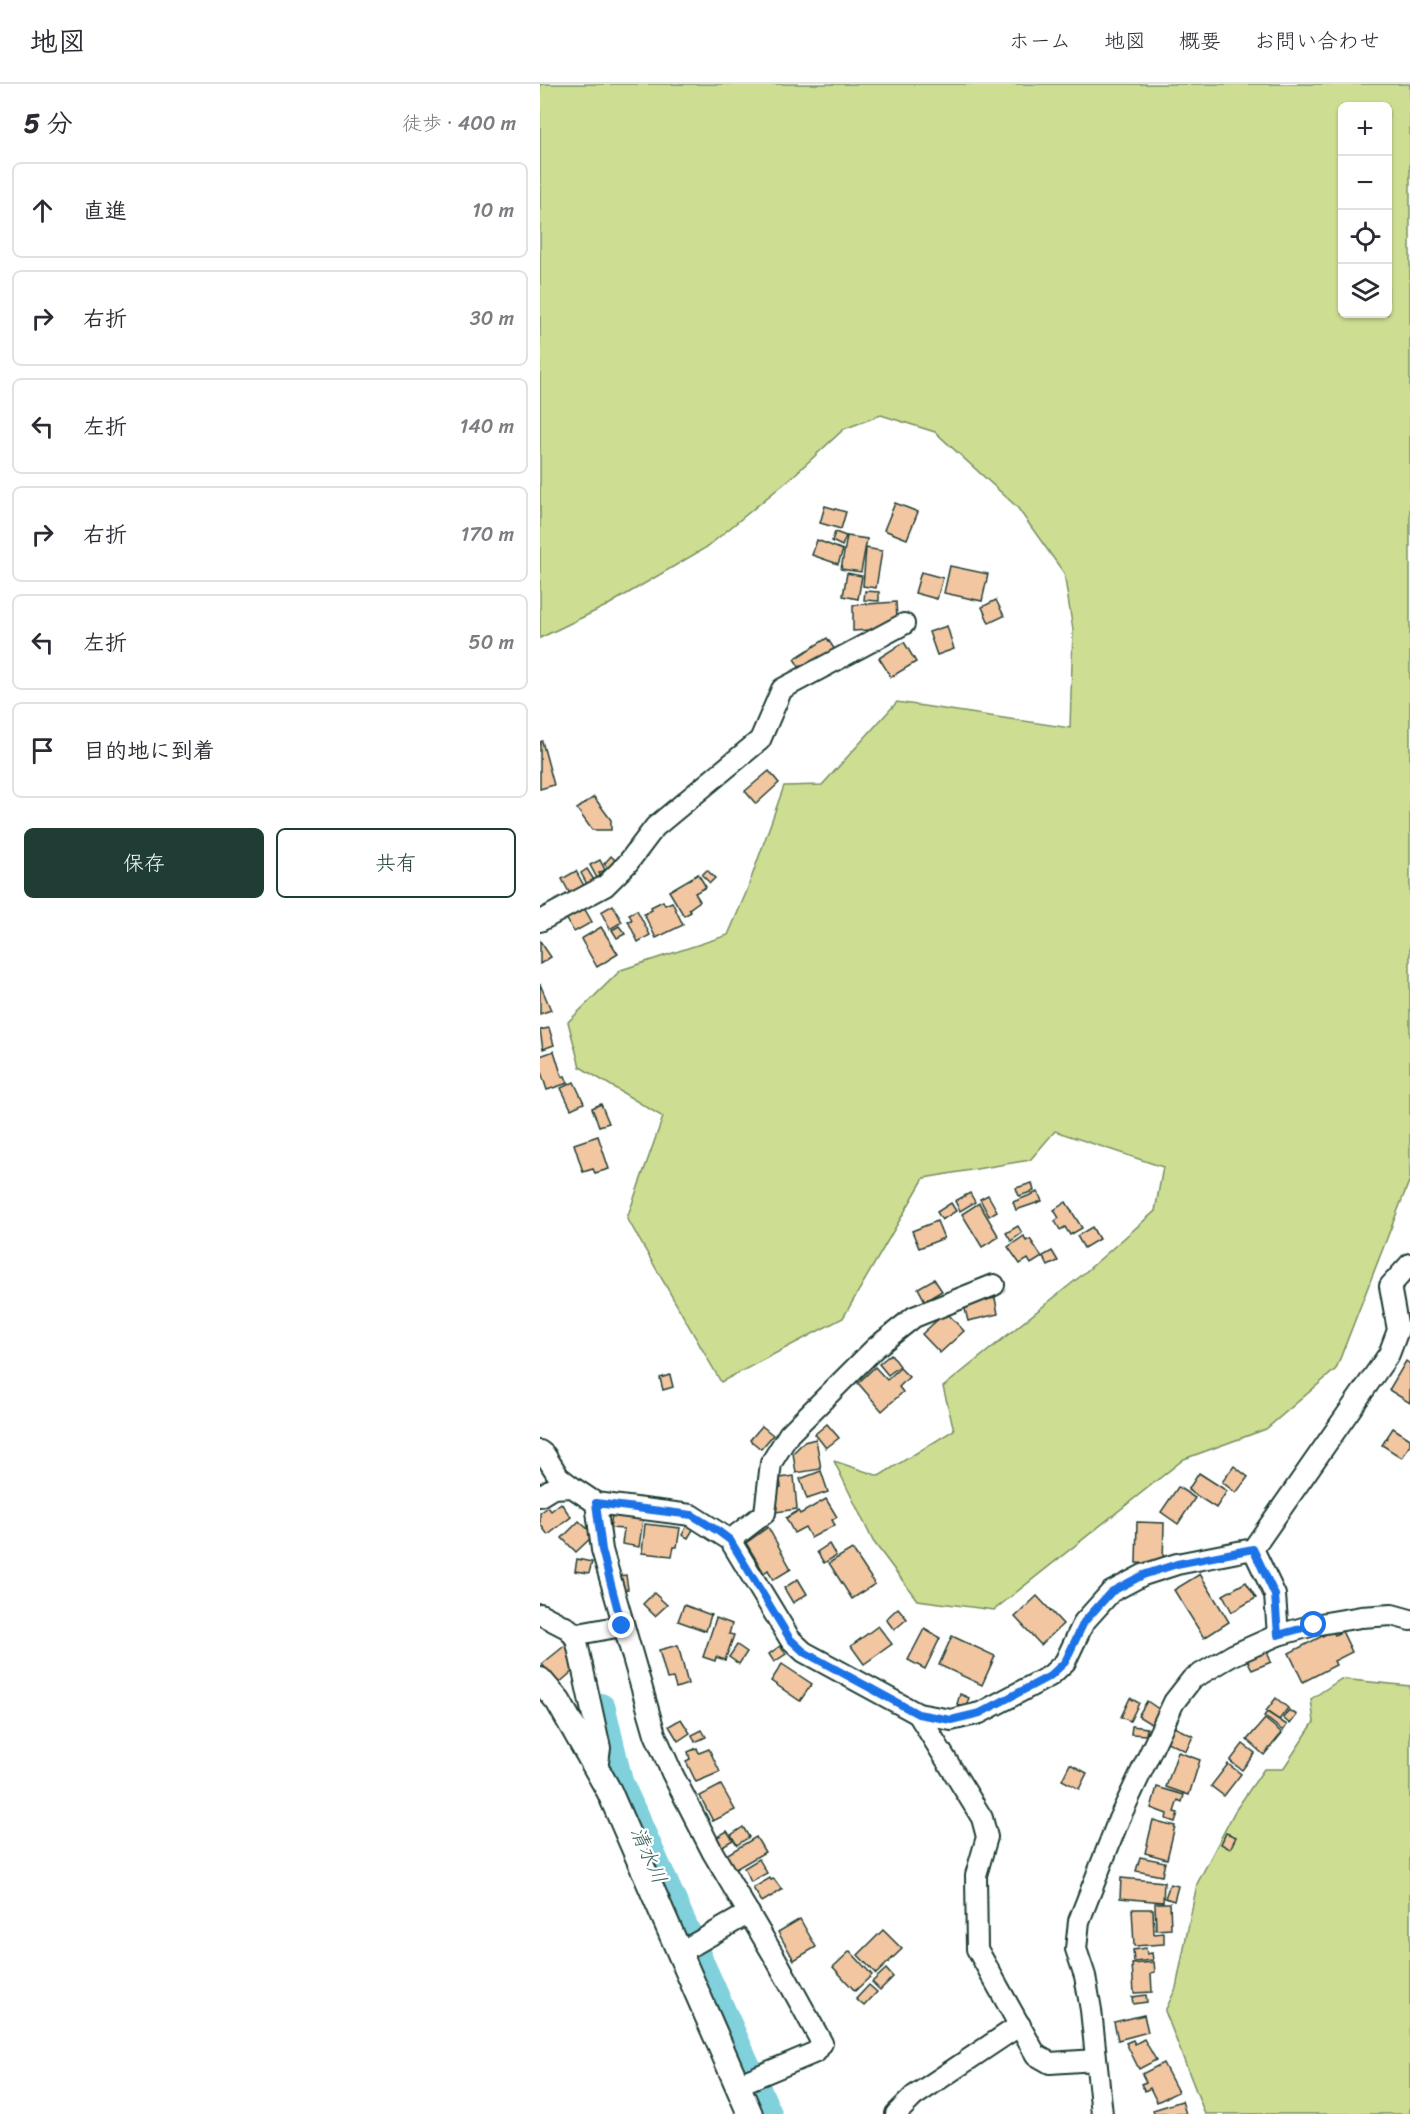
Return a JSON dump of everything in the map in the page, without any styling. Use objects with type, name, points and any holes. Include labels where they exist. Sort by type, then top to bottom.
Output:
[{"type":"street","points":[[540,921],[604,886],[627,864],[655,826],[760,740],[782,689],[904,624]]},
{"type":"street","points":[[540,1451],[559,1477],[596,1503],[692,1515],[730,1540],[790,1639],[804,1652],[918,1714],[951,1720],[980,1713],[1050,1676],[1065,1662],[1084,1622],[1111,1592],[1143,1575],[1177,1564],[1253,1549],[1389,1354],[1398,1330],[1390,1286],[1410,1264]]},
{"type":"street","points":[[730,1540],[765,1514],[771,1464],[789,1434],[875,1348],[914,1317],[994,1285]]},
{"type":"street","points":[[540,1496],[553,1488],[572,1487]]},
{"type":"street","points":[[596,1503],[602,1550],[622,1626],[655,1734],[672,1773],[713,1852],[822,2043],[816,2052],[737,2085]]},
{"type":"street","points":[[1253,1549],[1275,1595],[1278,1635]]},
{"type":"street","points":[[540,1614],[569,1629],[576,1638],[600,1748],[597,1769]]},
{"type":"street","points":[[1102,2114],[1085,1976],[1076,1949],[1079,1921],[1119,1819],[1174,1702],[1192,1679],[1233,1655],[1278,1635],[1314,1625],[1361,1617],[1392,1615],[1410,1620]]},
{"type":"street","points":[[573,1635],[622,1626]]},
{"type":"street","points":[[540,1680],[558,1701],[613,1799],[678,1953],[750,2114]]},
{"type":"street","points":[[918,1714],[982,1818],[987,1837],[976,1875],[977,1949],[1036,2055],[1050,2063],[1096,2060]]},
{"type":"street","points":[[678,1953],[749,1913]]},
{"type":"street","points":[[896,2114],[914,2096],[1020,2025]]},
{"type":"green space","points":[[540,84],[1410,84],[1410,1179],[1336,1369],[1266,1429],[1184,1459],[994,1610],[917,1600],[873,1541],[834,1461],[879,1476],[954,1430],[943,1387],[1082,1275],[1155,1211],[1163,1167],[1055,1131],[1030,1160],[924,1178],[843,1318],[721,1382],[627,1218],[663,1117],[580,1067],[568,1022],[621,970],[728,935],[746,893],[784,786],[822,785],[897,702],[1070,728],[1073,630],[1064,573],[1017,507],[935,432],[881,415],[844,429],[791,478],[707,547],[608,605],[540,638]]},
{"type":"green space","points":[[1341,1679],[1410,1686],[1410,2114],[1205,2114],[1165,2011],[1176,1988],[1197,1884],[1235,1811],[1264,1769],[1283,1769],[1314,1722],[1311,1699]]},
{"type":"building","points":[[895,503],[918,512],[907,539],[884,530]]},
{"type":"building","points":[[825,506],[846,512],[841,529],[820,523]]},
{"type":"building","points":[[835,532],[846,536],[842,546],[832,541]]},
{"type":"building","points":[[847,536],[867,539],[861,572],[841,569]]},
{"type":"building","points":[[817,540],[843,550],[838,564],[812,555]]},
{"type":"building","points":[[866,548],[882,551],[876,588],[863,586]]},
{"type":"building","points":[[950,566],[988,574],[982,601],[944,593]]},
{"type":"building","points":[[921,572],[943,578],[937,599],[915,593]]},
{"type":"building","points":[[847,573],[862,576],[858,599],[843,596]]},
{"type":"building","points":[[865,591],[879,592],[879,601],[864,600]]},
{"type":"building","points":[[996,600],[1004,616],[989,623],[982,607]]},
{"type":"building","points":[[896,602],[897,619],[888,620],[888,629],[853,631],[853,605]]},
{"type":"building","points":[[947,626],[954,649],[937,655],[929,632]]},
{"type":"building","points":[[827,638],[835,650],[802,671],[794,659]]},
{"type":"building","points":[[904,642],[916,662],[891,677],[879,658]]},
{"type":"building","points":[[542,741],[554,785],[540,789],[540,742]]},
{"type":"building","points":[[769,771],[779,783],[756,804],[745,791]]},
{"type":"building","points":[[594,797],[611,820],[611,830],[592,830],[577,809]]},
{"type":"building","points":[[611,856],[615,860],[608,868],[604,864]]},
{"type":"building","points":[[600,860],[605,870],[599,873],[601,876],[597,878],[590,865]]},
{"type":"building","points":[[587,869],[594,880],[587,884],[581,873]]},
{"type":"building","points":[[707,870],[715,878],[710,883],[702,875]]},
{"type":"building","points":[[576,871],[584,886],[570,894],[562,879]]},
{"type":"building","points":[[698,874],[706,887],[695,893],[700,901],[689,909],[691,912],[684,916],[669,891]]},
{"type":"building","points":[[663,901],[665,905],[672,902],[683,925],[656,938],[644,914],[652,910],[651,907]]},
{"type":"building","points":[[613,905],[622,922],[610,929],[601,912]]},
{"type":"building","points":[[583,906],[592,922],[574,932],[565,916]]},
{"type":"building","points":[[637,910],[650,935],[638,942],[628,921],[632,920],[629,914]]},
{"type":"building","points":[[619,926],[625,934],[617,938],[612,930]]},
{"type":"building","points":[[601,927],[618,954],[597,967],[581,939]]},
{"type":"building","points":[[540,941],[551,957],[540,964]]},
{"type":"building","points":[[540,984],[551,1010],[540,1014]]},
{"type":"building","points":[[549,1028],[554,1045],[543,1049],[540,1030]]},
{"type":"building","points":[[554,1051],[562,1077],[565,1076],[568,1083],[547,1090],[540,1069],[540,1056]]},
{"type":"building","points":[[574,1082],[584,1103],[571,1109],[561,1088]]},
{"type":"building","points":[[601,1104],[609,1123],[599,1126],[592,1108]]},
{"type":"building","points":[[598,1136],[609,1169],[595,1173],[593,1169],[583,1172],[574,1144]]},
{"type":"building","points":[[1032,1183],[1034,1191],[1019,1196],[1016,1188]]},
{"type":"building","points":[[1038,1192],[1042,1201],[1016,1210],[1013,1202]]},
{"type":"building","points":[[970,1193],[975,1202],[960,1211],[955,1201]]},
{"type":"building","points":[[988,1195],[997,1211],[989,1216],[980,1199]]},
{"type":"building","points":[[1066,1202],[1082,1228],[1070,1235],[1065,1227],[1060,1230],[1055,1221],[1059,1218],[1054,1210]]},
{"type":"building","points":[[951,1203],[956,1211],[942,1220],[937,1212]]},
{"type":"building","points":[[979,1203],[999,1237],[982,1247],[962,1214]]},
{"type":"building","points":[[937,1221],[944,1238],[919,1248],[912,1231]]},
{"type":"building","points":[[1018,1226],[1022,1233],[1011,1241],[1006,1233]]},
{"type":"building","points":[[1092,1227],[1099,1239],[1084,1248],[1077,1236]]},
{"type":"building","points":[[1024,1236],[1026,1241],[1030,1239],[1042,1257],[1031,1264],[1028,1259],[1020,1264],[1008,1247]]},
{"type":"building","points":[[1052,1251],[1058,1261],[1048,1266],[1043,1256]]},
{"type":"building","points":[[934,1279],[942,1291],[925,1301],[918,1288]]},
{"type":"building","points":[[995,1298],[998,1314],[968,1321],[964,1305]]},
{"type":"building","points":[[946,1312],[964,1331],[940,1353],[922,1334]]},
{"type":"building","points":[[891,1354],[900,1366],[888,1375],[879,1364]]},
{"type":"building","points":[[1406,1361],[1410,1364],[1410,1403],[1389,1390]]},
{"type":"building","points":[[875,1367],[887,1380],[900,1368],[909,1377],[899,1387],[903,1392],[882,1411],[858,1383]]},
{"type":"building","points":[[670,1375],[673,1387],[663,1390],[660,1378]]},
{"type":"building","points":[[827,1424],[839,1438],[826,1448],[815,1434]]},
{"type":"building","points":[[762,1426],[773,1435],[761,1449],[750,1440]]},
{"type":"building","points":[[1393,1428],[1410,1439],[1410,1445],[1402,1458],[1382,1445]]},
{"type":"building","points":[[816,1439],[821,1469],[796,1473],[793,1453],[804,1442]]},
{"type":"building","points":[[1234,1466],[1248,1477],[1236,1493],[1222,1482]]},
{"type":"building","points":[[821,1471],[828,1492],[807,1499],[800,1479]]},
{"type":"building","points":[[1199,1473],[1227,1491],[1216,1508],[1188,1490]]},
{"type":"building","points":[[794,1476],[797,1509],[776,1512],[773,1488],[781,1487],[780,1478]]},
{"type":"building","points":[[1178,1487],[1195,1498],[1178,1524],[1161,1512]]},
{"type":"building","points":[[826,1499],[837,1517],[832,1520],[835,1525],[811,1538],[805,1527],[794,1533],[786,1518],[798,1511],[800,1514]]},
{"type":"building","points":[[561,1503],[571,1517],[548,1535],[540,1524],[540,1513],[548,1507],[551,1511]]},
{"type":"building","points":[[612,1515],[643,1519],[639,1547],[622,1544],[624,1529],[610,1528]]},
{"type":"building","points":[[579,1521],[594,1535],[576,1552],[562,1538]]},
{"type":"building","points":[[1137,1522],[1164,1523],[1163,1564],[1136,1563]]},
{"type":"building","points":[[645,1524],[680,1528],[677,1547],[674,1547],[672,1556],[642,1553]]},
{"type":"building","points":[[688,1524],[694,1528],[688,1538],[682,1535]]},
{"type":"building","points":[[768,1527],[791,1569],[773,1580],[768,1570],[764,1573],[746,1543]]},
{"type":"building","points":[[829,1544],[836,1556],[824,1563],[817,1552]]},
{"type":"building","points":[[852,1549],[875,1584],[852,1599],[829,1563]]},
{"type":"building","points":[[577,1559],[592,1562],[589,1573],[575,1571]]},
{"type":"building","points":[[1200,1574],[1229,1622],[1204,1638],[1174,1590]]},
{"type":"building","points":[[626,1575],[628,1589],[621,1590],[619,1576]]},
{"type":"building","points":[[798,1579],[807,1594],[793,1603],[784,1588]]},
{"type":"building","points":[[1246,1582],[1256,1598],[1232,1612],[1223,1595]]},
{"type":"building","points":[[654,1593],[667,1605],[655,1616],[643,1604]]},
{"type":"building","points":[[1037,1596],[1063,1624],[1041,1645],[1015,1617]]},
{"type":"building","points":[[684,1605],[711,1615],[706,1631],[678,1621]]},
{"type":"building","points":[[898,1608],[907,1619],[894,1630],[886,1619]]},
{"type":"building","points":[[716,1618],[732,1624],[729,1634],[734,1635],[725,1660],[716,1657],[715,1661],[703,1657]]},
{"type":"building","points":[[878,1626],[892,1644],[864,1664],[851,1646]]},
{"type":"building","points":[[924,1629],[940,1638],[925,1669],[908,1660]]},
{"type":"building","points":[[1332,1631],[1335,1635],[1342,1631],[1352,1652],[1334,1661],[1336,1665],[1303,1682],[1289,1653]]},
{"type":"building","points":[[952,1636],[995,1656],[982,1685],[939,1665]]},
{"type":"building","points":[[568,1643],[574,1670],[558,1684],[542,1664]]},
{"type":"building","points":[[678,1645],[688,1684],[676,1688],[673,1678],[667,1679],[659,1650]]},
{"type":"building","points":[[737,1645],[747,1652],[739,1664],[729,1657]]},
{"type":"building","points":[[780,1646],[786,1654],[774,1662],[769,1654]]},
{"type":"building","points":[[1267,1651],[1271,1662],[1252,1670],[1247,1659]]},
{"type":"building","points":[[782,1664],[812,1684],[800,1701],[771,1681]]},
{"type":"building","points":[[960,1694],[969,1698],[965,1708],[957,1704]]},
{"type":"building","points":[[1130,1698],[1139,1703],[1130,1721],[1121,1717]]},
{"type":"building","points":[[1276,1698],[1288,1708],[1279,1720],[1266,1711]]},
{"type":"building","points":[[1147,1701],[1160,1710],[1151,1724],[1138,1716]]},
{"type":"building","points":[[1289,1710],[1297,1715],[1290,1724],[1283,1718]]},
{"type":"building","points":[[1267,1712],[1287,1725],[1283,1731],[1264,1716]]},
{"type":"building","points":[[681,1719],[690,1733],[678,1741],[669,1726]]},
{"type":"building","points":[[1265,1719],[1282,1733],[1264,1755],[1247,1740]]},
{"type":"building","points":[[1132,1726],[1147,1728],[1146,1735],[1131,1734]]},
{"type":"building","points":[[1174,1727],[1193,1736],[1186,1751],[1167,1742]]},
{"type":"building","points":[[702,1730],[706,1737],[695,1742],[692,1735]]},
{"type":"building","points":[[1243,1744],[1255,1753],[1242,1770],[1230,1761]]},
{"type":"building","points":[[697,1748],[699,1753],[709,1749],[720,1772],[696,1782],[686,1761],[690,1759],[688,1752]]},
{"type":"building","points":[[1178,1752],[1200,1760],[1189,1795],[1166,1787]]},
{"type":"building","points":[[1070,1764],[1087,1773],[1079,1789],[1062,1780]]},
{"type":"building","points":[[1228,1764],[1241,1774],[1224,1796],[1211,1786]]},
{"type":"building","points":[[721,1785],[735,1810],[713,1821],[700,1796]]},
{"type":"building","points":[[1157,1787],[1184,1795],[1182,1802],[1178,1800],[1174,1812],[1178,1813],[1175,1822],[1166,1819],[1167,1814],[1151,1808]]},
{"type":"building","points":[[1153,1820],[1175,1826],[1167,1859],[1145,1853]]},
{"type":"building","points":[[743,1827],[749,1837],[737,1845],[731,1835]]},
{"type":"building","points":[[727,1831],[733,1840],[719,1848],[714,1839]]},
{"type":"building","points":[[1226,1833],[1236,1837],[1230,1849],[1221,1844]]},
{"type":"building","points":[[756,1837],[765,1852],[734,1870],[726,1855]]},
{"type":"building","points":[[1140,1857],[1165,1862],[1162,1876],[1136,1871]]},
{"type":"building","points":[[759,1859],[767,1873],[751,1882],[744,1868]]},
{"type":"building","points":[[770,1878],[774,1879],[782,1890],[762,1902],[753,1888]]},
{"type":"building","points":[[1121,1878],[1164,1882],[1163,1902],[1120,1898]]},
{"type":"building","points":[[1170,1884],[1178,1886],[1174,1901],[1165,1898]]},
{"type":"building","points":[[1155,1903],[1170,1903],[1171,1929],[1156,1930]]},
{"type":"building","points":[[1132,1909],[1153,1909],[1154,1934],[1164,1933],[1164,1944],[1134,1946]]},
{"type":"building","points":[[800,1919],[816,1947],[794,1960],[778,1932]]},
{"type":"building","points":[[883,1930],[902,1949],[876,1974],[858,1955]]},
{"type":"building","points":[[1146,1948],[1147,1954],[1152,1953],[1153,1960],[1134,1962],[1133,1950]]},
{"type":"building","points":[[850,1951],[872,1975],[855,1991],[833,1967]]},
{"type":"building","points":[[1154,1962],[1155,1972],[1151,1973],[1152,1992],[1134,1993],[1132,1964]]},
{"type":"building","points":[[886,1969],[893,1977],[880,1990],[872,1982]]},
{"type":"building","points":[[869,1985],[877,1992],[864,2006],[856,1999]]},
{"type":"building","points":[[1146,1995],[1147,2002],[1133,2004],[1132,1997]]},
{"type":"building","points":[[1144,2015],[1148,2032],[1118,2040],[1114,2022]]},
{"type":"building","points":[[1144,2039],[1156,2060],[1139,2069],[1126,2043],[1133,2040],[1135,2044]]},
{"type":"building","points":[[1163,2063],[1178,2092],[1157,2102],[1150,2088],[1145,2091],[1141,2084],[1146,2082],[1142,2074]]},
{"type":"building","points":[[1182,2101],[1186,2114],[1154,2114],[1153,2110]]},
{"type":"waterway","name":"清水川","points":[[600,1709],[617,1782],[766,2114]]},
{"type":"route","points":[[622,1626],[602,1550],[596,1503],[692,1515],[730,1540],[790,1639],[804,1652],[918,1714],[951,1720],[980,1713],[1050,1676],[1065,1662],[1084,1622],[1111,1592],[1143,1575],[1177,1564],[1253,1549],[1275,1595],[1278,1635],[1314,1625]]}]
